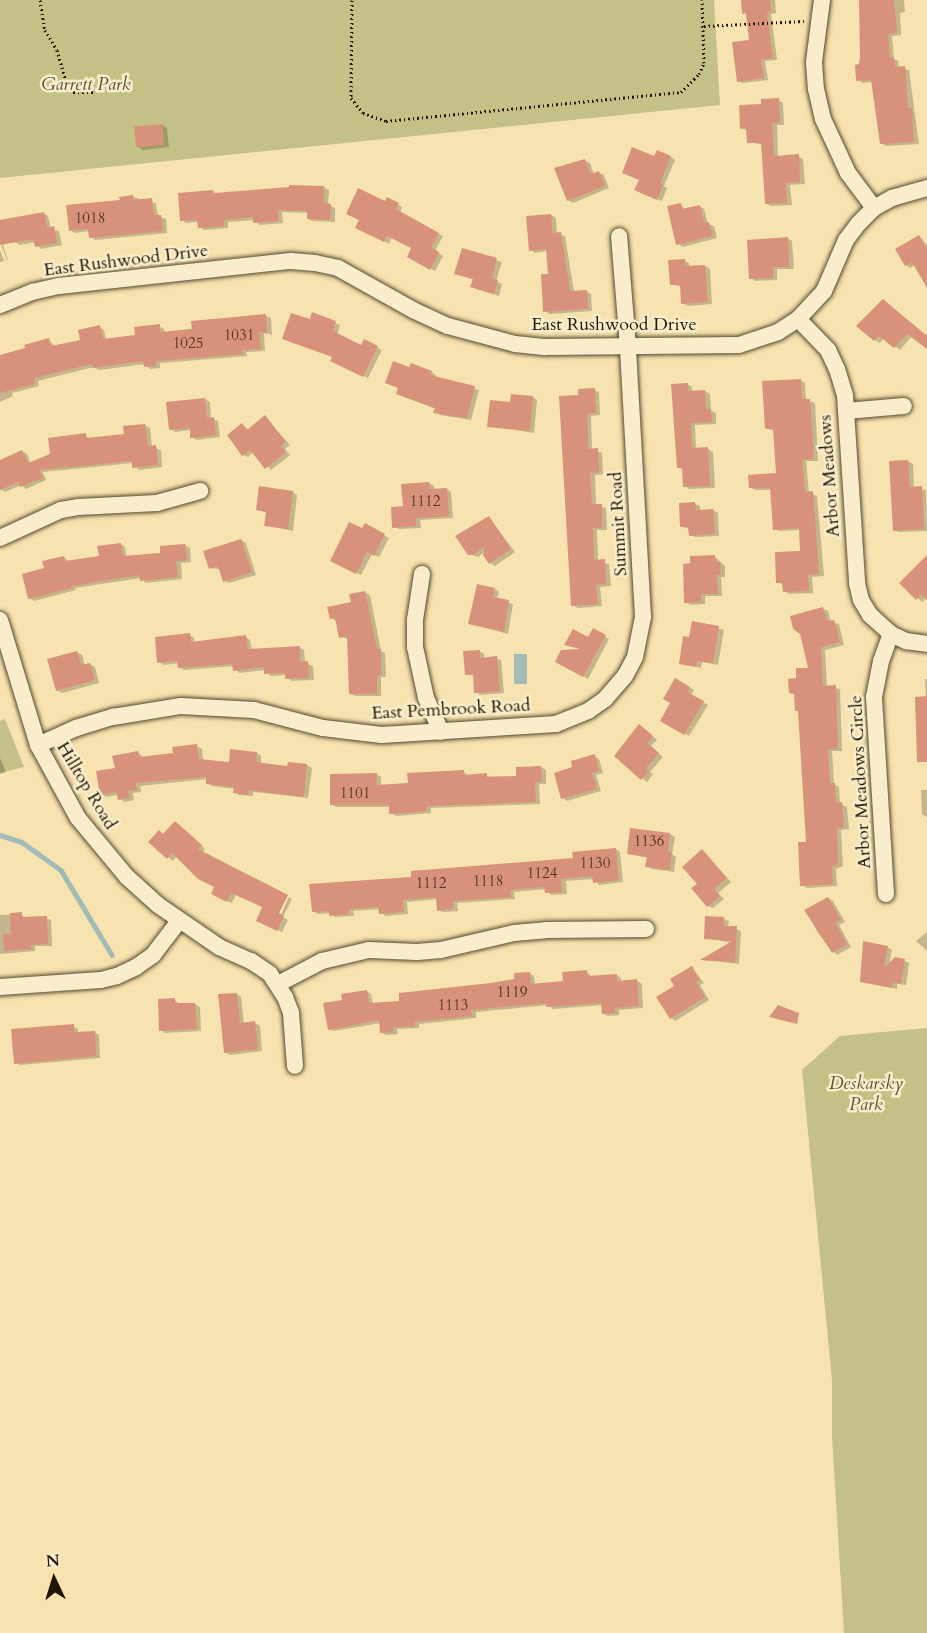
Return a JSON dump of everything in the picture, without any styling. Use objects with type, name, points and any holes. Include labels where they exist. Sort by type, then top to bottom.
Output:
[{"type":"street","points":[[822,0],[814,62],[816,89],[823,120],[848,173],[874,208]]},
{"type":"street","name":"East Rushwood Drive","points":[[0,305],[32,292],[67,285],[291,261],[315,262],[354,275],[414,310],[448,326],[485,337],[546,347],[739,345],[778,332],[798,319],[824,291],[846,240],[874,208],[892,198],[927,188]]},
{"type":"street","name":"Summit Road","points":[[612,692],[635,657],[643,616],[628,347],[619,236]]},
{"type":"street","name":"Arbor Meadows","points":[[798,319],[817,337],[837,369],[845,395],[856,583],[870,615],[891,634]]},
{"type":"street","points":[[846,411],[904,406]]},
{"type":"street","points":[[0,538],[61,510],[157,503],[200,490]]},
{"type":"street","points":[[422,574],[415,620],[416,647],[426,698],[441,732]]},
{"type":"street","name":"Hilltop Road","points":[[0,620],[38,745],[57,783],[104,851],[127,877],[179,921],[219,947],[251,961],[270,974],[278,984],[291,1013],[295,1065]]},
{"type":"street","points":[[891,634],[927,644]]},
{"type":"street","name":"Arbor Meadows Circle","points":[[886,894],[874,697],[880,661],[891,634]]},
{"type":"street","name":"East Pembrook Road","points":[[38,745],[76,728],[112,717],[181,706],[254,710],[351,733],[382,735],[556,724],[588,711],[612,692]]},
{"type":"street","points":[[0,987],[100,980],[117,976],[153,955],[179,921]]},
{"type":"street","points":[[278,984],[322,961],[353,952],[441,950],[514,933],[546,930],[646,929]]},
{"type":"path","points":[[40,0],[45,30],[57,50],[67,85],[73,92],[93,92]]},
{"type":"path","points":[[352,0],[351,98],[363,113],[386,121],[681,92],[699,74],[704,63],[702,0]]},
{"type":"path","points":[[704,26],[807,21]]},
{"type":"green space","name":"Garrett Park","points":[[0,0],[714,0],[720,105],[0,178]]},
{"type":"green space","points":[[5,719],[24,767],[0,773],[0,721]]},
{"type":"green space","name":"Deskarsky Park","points":[[927,1028],[927,1633],[844,1633],[832,1436],[832,1380],[802,1070],[840,1036]]},
{"type":"water","points":[[514,654],[527,654],[527,684],[514,684]]},
{"type":"building","points":[[741,0],[770,0],[771,11],[767,12],[773,58],[761,59],[764,78],[737,82],[732,42],[749,40],[746,13],[742,14]]},
{"type":"building","points":[[859,0],[894,0],[897,33],[888,34],[890,58],[894,57],[895,67],[905,66],[908,109],[912,108],[914,142],[880,144],[871,80],[856,81],[855,65],[859,64],[860,56]]},
{"type":"building","points":[[779,98],[780,123],[772,123],[774,156],[799,154],[800,182],[786,183],[787,203],[765,204],[761,143],[747,143],[746,128],[740,129],[739,105],[761,104],[761,99]]},
{"type":"building","points":[[162,124],[164,145],[136,147],[134,126]]},
{"type":"building","points":[[632,147],[654,156],[657,150],[671,156],[660,183],[663,184],[657,200],[634,190],[639,180],[622,173]]},
{"type":"building","points":[[585,159],[591,174],[599,171],[605,186],[567,201],[554,168]]},
{"type":"building","points":[[289,185],[324,186],[324,203],[331,204],[330,220],[307,219],[307,211],[278,210],[279,221],[253,223],[253,217],[224,220],[224,226],[198,228],[197,220],[180,221],[178,193],[213,190],[214,193],[289,187]]},
{"type":"building","points":[[358,188],[385,201],[387,197],[399,203],[396,209],[439,233],[431,247],[439,252],[430,270],[407,257],[411,248],[387,236],[384,242],[355,228],[359,220],[346,214]]},
{"type":"building","points":[[133,195],[134,200],[152,198],[154,215],[161,215],[163,231],[89,238],[88,229],[69,231],[66,205],[120,200],[119,197]]},
{"type":"building","points":[[681,203],[682,209],[700,205],[704,223],[709,222],[713,236],[676,245],[667,206]]},
{"type":"building","points":[[44,212],[47,228],[54,226],[57,243],[35,247],[33,239],[0,245],[0,220]]},
{"type":"building","points":[[551,214],[553,233],[561,232],[570,291],[587,290],[588,309],[543,312],[541,274],[548,274],[546,249],[529,251],[526,216]]},
{"type":"building","points":[[919,235],[927,249],[927,288],[912,262],[905,266],[895,249]]},
{"type":"building","points":[[788,237],[789,267],[773,267],[773,278],[749,279],[747,240]]},
{"type":"building","points":[[462,248],[497,258],[492,278],[498,280],[494,294],[470,287],[473,279],[454,274]]},
{"type":"building","points":[[685,259],[685,266],[705,265],[708,302],[681,304],[680,285],[670,285],[668,260]]},
{"type":"building","points":[[883,299],[927,336],[927,349],[907,334],[894,348],[879,336],[874,341],[856,326]]},
{"type":"building","points":[[312,312],[336,321],[333,331],[361,345],[364,339],[378,346],[363,377],[330,361],[332,357],[282,339],[291,313],[310,319]]},
{"type":"building","points":[[266,314],[267,334],[259,331],[261,349],[242,350],[243,354],[156,361],[156,366],[144,367],[143,361],[93,368],[92,364],[34,378],[35,384],[0,393],[0,355],[25,348],[24,345],[49,338],[51,346],[80,340],[78,330],[100,325],[103,339],[135,335],[134,327],[160,324],[160,332],[192,329],[191,321]]},
{"type":"building","points":[[393,361],[409,367],[411,363],[432,371],[430,375],[475,386],[467,418],[433,413],[435,408],[396,394],[398,388],[385,383]]},
{"type":"building","points":[[801,379],[802,399],[810,399],[814,459],[802,459],[805,492],[813,491],[819,574],[808,575],[809,591],[783,592],[782,583],[776,583],[775,552],[800,551],[799,528],[773,530],[770,488],[749,488],[748,475],[776,473],[773,429],[765,429],[762,381]]},
{"type":"building","points":[[688,383],[688,391],[705,390],[706,409],[711,409],[712,422],[691,423],[692,448],[708,447],[710,486],[683,487],[682,468],[677,468],[671,384]]},
{"type":"building","points":[[595,388],[596,413],[587,414],[588,449],[598,448],[599,472],[590,473],[592,504],[602,504],[602,528],[593,528],[594,560],[605,559],[606,584],[596,585],[598,604],[571,606],[559,396],[578,395],[578,389]]},
{"type":"building","points":[[511,394],[533,396],[530,431],[487,427],[490,400],[510,402]]},
{"type":"building","points":[[205,398],[207,418],[214,417],[216,435],[190,438],[190,428],[169,430],[166,402]]},
{"type":"building","points":[[265,415],[286,442],[281,446],[286,452],[265,469],[250,450],[242,456],[227,435],[242,423],[247,430]]},
{"type":"building","points":[[145,424],[148,446],[156,445],[158,465],[132,468],[132,461],[39,470],[43,478],[20,487],[18,482],[0,490],[0,460],[22,450],[28,463],[50,454],[48,438],[86,433],[86,438],[124,434],[123,426]]},
{"type":"building","points":[[908,460],[910,487],[922,486],[924,529],[893,531],[889,461]]},
{"type":"building","points":[[429,482],[430,489],[447,488],[449,516],[416,518],[416,526],[392,528],[391,507],[403,506],[401,484]]},
{"type":"building","points":[[259,486],[293,491],[288,529],[264,526],[266,512],[256,510]]},
{"type":"building","points":[[695,502],[696,510],[713,509],[715,534],[689,536],[688,527],[680,527],[679,503]]},
{"type":"building","points":[[489,516],[511,549],[489,564],[483,555],[485,546],[473,555],[468,555],[455,536]]},
{"type":"building","points":[[349,522],[362,528],[365,523],[385,534],[374,556],[367,552],[356,574],[330,561]]},
{"type":"building","points":[[241,539],[252,572],[223,582],[218,566],[209,569],[203,551]]},
{"type":"building","points":[[121,543],[123,556],[160,553],[160,546],[185,544],[187,560],[176,561],[178,577],[140,581],[139,575],[71,586],[72,588],[28,599],[22,574],[44,568],[42,561],[64,556],[65,561],[99,556],[97,546]]},
{"type":"building","points":[[715,555],[716,562],[720,562],[721,575],[717,575],[718,594],[701,594],[701,602],[684,603],[683,564],[690,563],[690,556]]},
{"type":"building","points":[[927,555],[927,600],[921,594],[916,600],[899,583]]},
{"type":"building","points":[[477,584],[495,588],[493,597],[509,600],[504,632],[468,624]]},
{"type":"building","points":[[365,591],[377,649],[381,649],[381,675],[377,675],[377,694],[349,694],[347,636],[339,638],[335,618],[330,619],[327,607],[351,602],[349,594]]},
{"type":"building","points":[[823,607],[827,621],[834,620],[840,642],[821,647],[823,686],[836,685],[838,749],[828,749],[830,783],[835,783],[836,803],[842,802],[844,827],[837,828],[838,864],[832,867],[833,884],[800,886],[798,842],[806,842],[798,711],[795,711],[794,694],[789,693],[788,679],[796,678],[796,668],[808,668],[800,634],[793,629],[790,616]]},
{"type":"building","points":[[692,621],[719,626],[713,663],[697,661],[696,667],[679,664],[683,636],[689,637]]},
{"type":"building","points":[[593,628],[606,635],[583,677],[555,662],[561,650],[580,649],[564,645],[573,629],[588,637]]},
{"type":"building","points":[[190,633],[191,642],[246,635],[248,649],[300,646],[300,662],[308,661],[309,678],[285,679],[285,673],[264,674],[264,667],[233,671],[232,664],[178,668],[177,661],[157,663],[155,637]]},
{"type":"building","points":[[480,650],[480,658],[497,656],[500,691],[474,693],[473,674],[465,675],[463,651]]},
{"type":"building","points":[[77,651],[81,665],[90,663],[95,680],[56,691],[47,659]]},
{"type":"building","points":[[675,678],[690,687],[687,692],[704,701],[684,735],[660,721],[670,703],[663,699]]},
{"type":"building","points":[[927,696],[927,762],[917,762],[915,697]]},
{"type":"building","points":[[639,724],[653,736],[647,743],[659,753],[646,768],[649,771],[641,780],[614,756]]},
{"type":"building","points":[[197,744],[199,759],[229,762],[230,749],[257,752],[256,762],[287,766],[288,762],[307,764],[304,797],[249,790],[248,795],[233,793],[234,787],[206,784],[206,777],[136,783],[137,790],[128,791],[130,798],[118,800],[116,792],[100,795],[96,771],[115,768],[112,756],[138,751],[139,757],[173,753],[172,747]]},
{"type":"building","points":[[595,754],[599,771],[592,773],[597,789],[561,799],[554,773],[572,767],[571,761]]},
{"type":"building","points":[[541,766],[542,782],[535,782],[536,802],[427,806],[427,811],[389,814],[389,805],[330,805],[330,774],[377,773],[376,785],[408,783],[407,773],[464,770],[464,775],[487,773],[487,777],[516,776],[516,767]]},
{"type":"building","points":[[175,821],[202,845],[198,849],[288,895],[279,913],[284,916],[277,931],[256,921],[262,907],[231,893],[227,902],[211,894],[214,887],[198,879],[172,853],[167,859],[148,842],[159,830],[163,834]]},
{"type":"building","points":[[630,828],[670,833],[668,852],[672,853],[670,870],[645,867],[647,857],[627,854]]},
{"type":"building","points":[[616,848],[619,880],[593,883],[592,876],[561,879],[562,892],[545,893],[544,887],[510,890],[511,897],[453,901],[453,909],[437,911],[436,897],[403,900],[404,912],[379,914],[378,907],[349,909],[349,914],[329,916],[329,911],[312,912],[309,884],[411,877],[411,871],[573,858],[572,852]]},
{"type":"building","points":[[702,849],[727,878],[714,889],[720,896],[707,907],[691,888],[697,884],[682,867]]},
{"type":"building","points":[[828,897],[841,920],[835,923],[847,944],[832,953],[804,910]]},
{"type":"building","points":[[22,912],[22,917],[47,916],[48,944],[31,945],[31,949],[4,951],[3,934],[11,934],[10,913]]},
{"type":"building","points":[[705,916],[724,917],[724,926],[737,926],[735,962],[700,960],[732,941],[704,939]]},
{"type":"building","points":[[863,941],[888,946],[884,968],[895,957],[905,959],[901,984],[893,982],[892,988],[860,982]]},
{"type":"building","points":[[692,966],[700,980],[696,982],[705,997],[670,1019],[656,997],[674,986],[670,979]]},
{"type":"building","points":[[587,970],[588,976],[617,974],[617,981],[637,979],[639,1006],[615,1008],[615,1013],[602,1014],[601,1003],[546,1007],[546,1003],[471,1010],[472,1016],[414,1022],[415,1026],[393,1027],[393,1032],[380,1033],[379,1020],[328,1030],[323,1003],[342,1000],[341,994],[367,990],[369,1003],[399,1001],[399,993],[514,979],[514,973],[530,972],[531,984],[563,981],[562,972]]},
{"type":"building","points":[[237,993],[240,1023],[255,1021],[258,1049],[224,1053],[218,994]]},
{"type":"building","points":[[175,998],[175,1003],[195,1003],[197,1029],[159,1031],[158,999]]},
{"type":"building","points":[[778,1005],[799,1013],[797,1024],[769,1017]]},
{"type":"building","points":[[74,1024],[74,1032],[95,1031],[96,1056],[14,1064],[11,1029]]},
{"type":"waterway","points":[[0,835],[22,842],[61,870],[112,955]]}]
